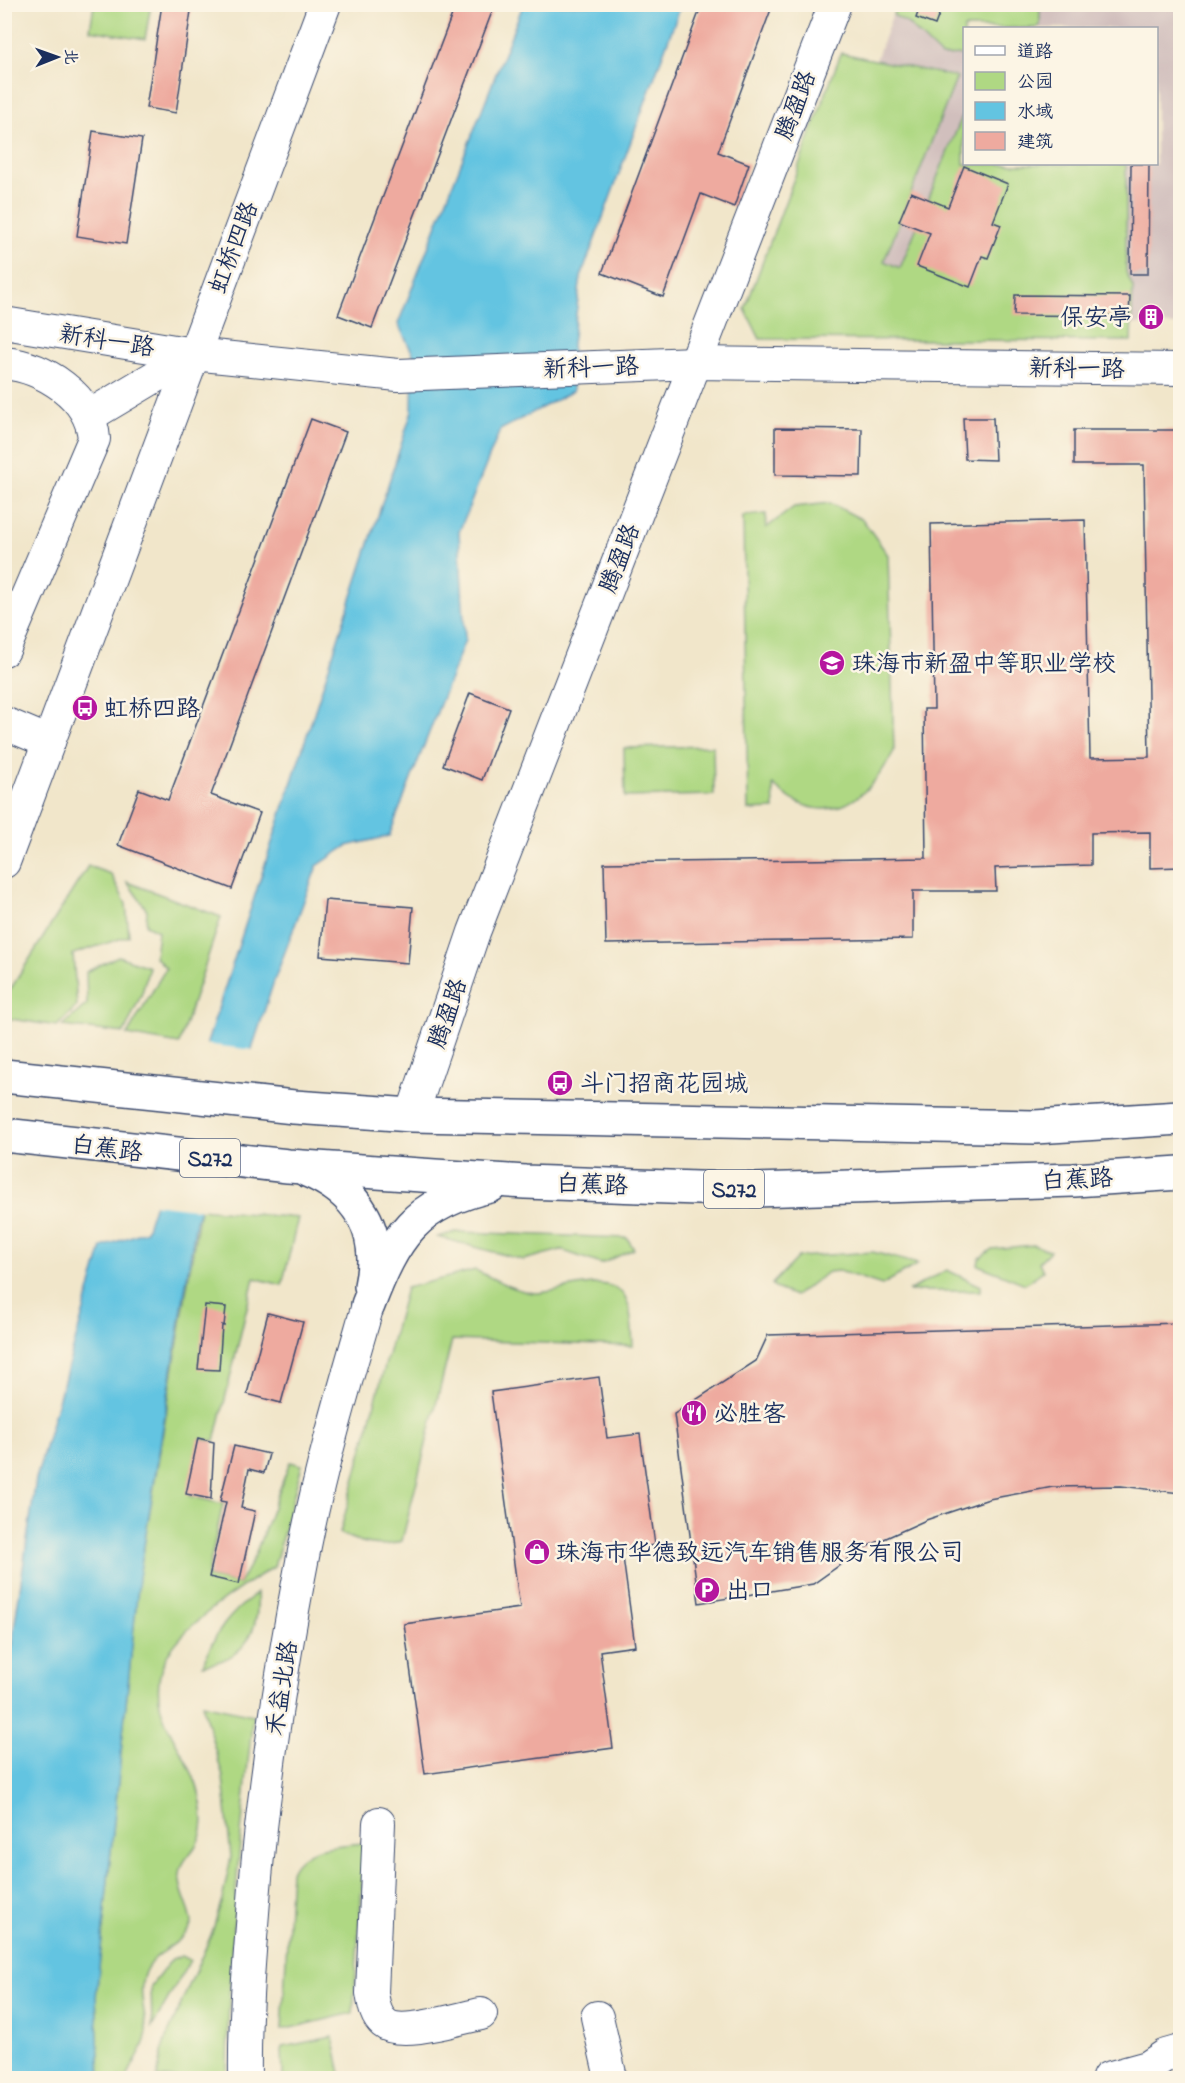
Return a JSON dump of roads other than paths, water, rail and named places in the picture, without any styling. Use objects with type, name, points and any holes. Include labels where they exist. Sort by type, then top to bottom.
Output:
[{"type":"main road","points":[[4,1076],[154,1094],[412,1115],[1035,1127],[1180,1118]]},
{"type":"main road","name":"白蕉路","points":[[4,1136],[288,1166],[525,1182],[755,1190],[1074,1180],[1180,1173]]},
{"type":"main road","points":[[288,1166],[326,1178],[342,1189],[359,1208],[369,1226],[374,1251],[374,1276],[368,1305]]},
{"type":"main road","points":[[368,1305],[380,1273],[394,1249],[409,1227],[428,1209],[460,1194],[525,1182]]},
{"type":"street","name":"虹桥四路","points":[[4,862],[325,4]]},
{"type":"street","name":"腾盈路","points":[[412,1115],[474,932],[835,4]]},
{"type":"street","name":"新科一路","points":[[4,323],[193,354],[398,375],[694,363],[1180,369]]},
{"type":"street","points":[[89,416],[193,354]]},
{"type":"street","points":[[4,363],[45,374],[70,392],[89,416],[94,439],[4,650]]},
{"type":"street","points":[[4,723],[49,742]]},
{"type":"street","name":"禾益北路","points":[[245,2079],[244,2048],[252,1923],[263,1800],[305,1546],[333,1424],[368,1305]]},
{"type":"street","points":[[379,1823],[372,1993],[376,2012],[386,2024],[400,2029],[481,2014]]},
{"type":"street","points":[[597,2017],[611,2079]]},
{"type":"street","points":[[1108,2079],[1148,2067],[1166,2055],[1180,2050]]},
{"type":"water","points":[[523,5],[681,5],[581,277],[572,344],[573,391],[500,430],[459,532],[465,640],[389,836],[347,846],[317,866],[274,981],[196,1221],[139,1577],[96,1997],[100,2078],[5,2078],[5,1691],[36,1479],[102,1247],[146,1231],[412,411],[413,354],[398,324]]},
{"type":"place","name":"保安亭","points":[[1151,317]]},
{"type":"place","name":"珠海市新盈中等职业学校","points":[[832,663]]},
{"type":"place","name":"虹桥四路","points":[[85,708]]},
{"type":"place","name":"斗门招商花园城","points":[[560,1083]]},
{"type":"place","name":"必胜客","points":[[694,1413]]},
{"type":"place","name":"珠海市华德致远汽车销售服务有限公司","points":[[537,1552]]},
{"type":"place","name":"出口","points":[[707,1590]]}]
